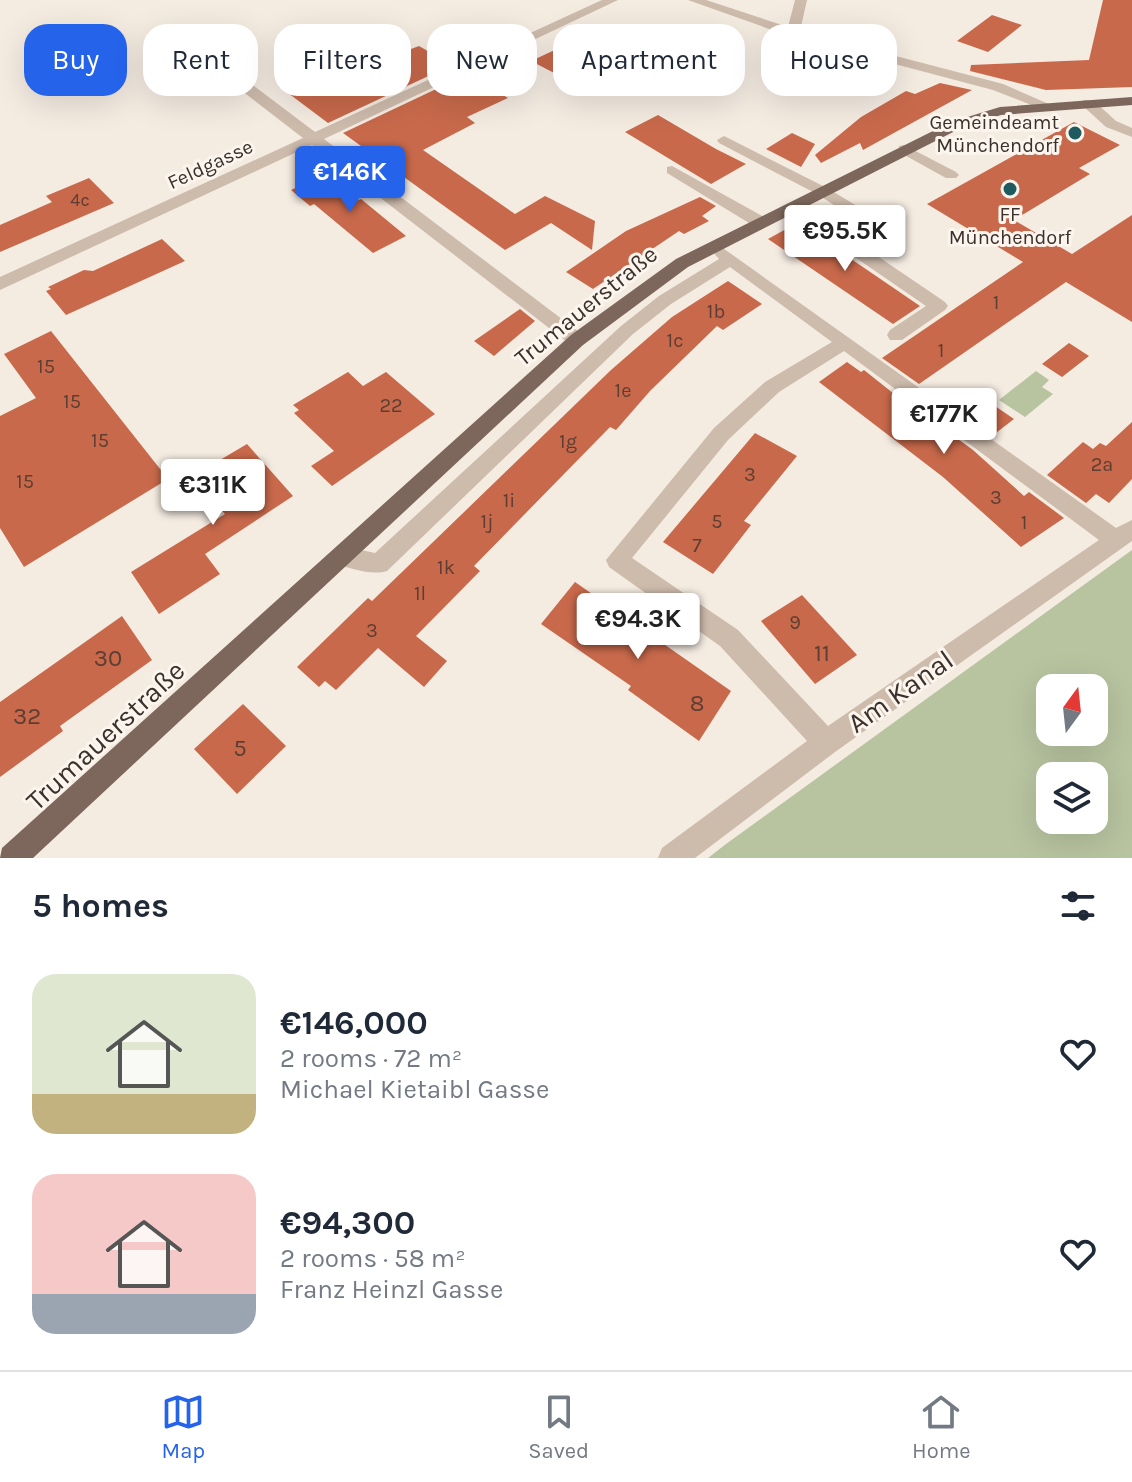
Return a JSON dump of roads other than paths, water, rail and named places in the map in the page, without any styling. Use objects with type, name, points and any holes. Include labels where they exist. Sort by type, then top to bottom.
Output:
[{"type":"main road","name":"Trumauerstraße","points":[[12,858],[577,340],[638,292],[713,246],[956,125],[1000,111],[1044,105],[1132,101]]},
{"type":"street","name":"Feldgasse","points":[[0,284],[612,0]]},
{"type":"street","points":[[694,0],[766,24]]},
{"type":"street","points":[[795,24],[801,0]]},
{"type":"street","points":[[897,60],[998,87],[1044,105]]},
{"type":"street","points":[[258,96],[577,340]]},
{"type":"street","points":[[1088,103],[1111,124],[1132,133]]},
{"type":"street","points":[[724,140],[822,191],[886,231],[855,249],[939,306],[896,335]]},
{"type":"street","points":[[904,149],[951,175]]},
{"type":"street","points":[[672,170],[760,222]]},
{"type":"street","points":[[713,246],[844,343],[1123,534]]},
{"type":"street","name":"Trumauerstraße","points":[[342,556],[379,564],[627,330],[665,300],[731,259]]},
{"type":"street","points":[[826,743],[729,638],[617,560],[721,434],[772,387],[844,343]]},
{"type":"street","name":"Am Kanal","points":[[672,858],[826,743],[1123,534]]},
{"type":"place","name":"Gemeindeamt Münchendorf","points":[[1075,133]]},
{"type":"place","name":"FF Münchendorf","points":[[1010,189]]}]
